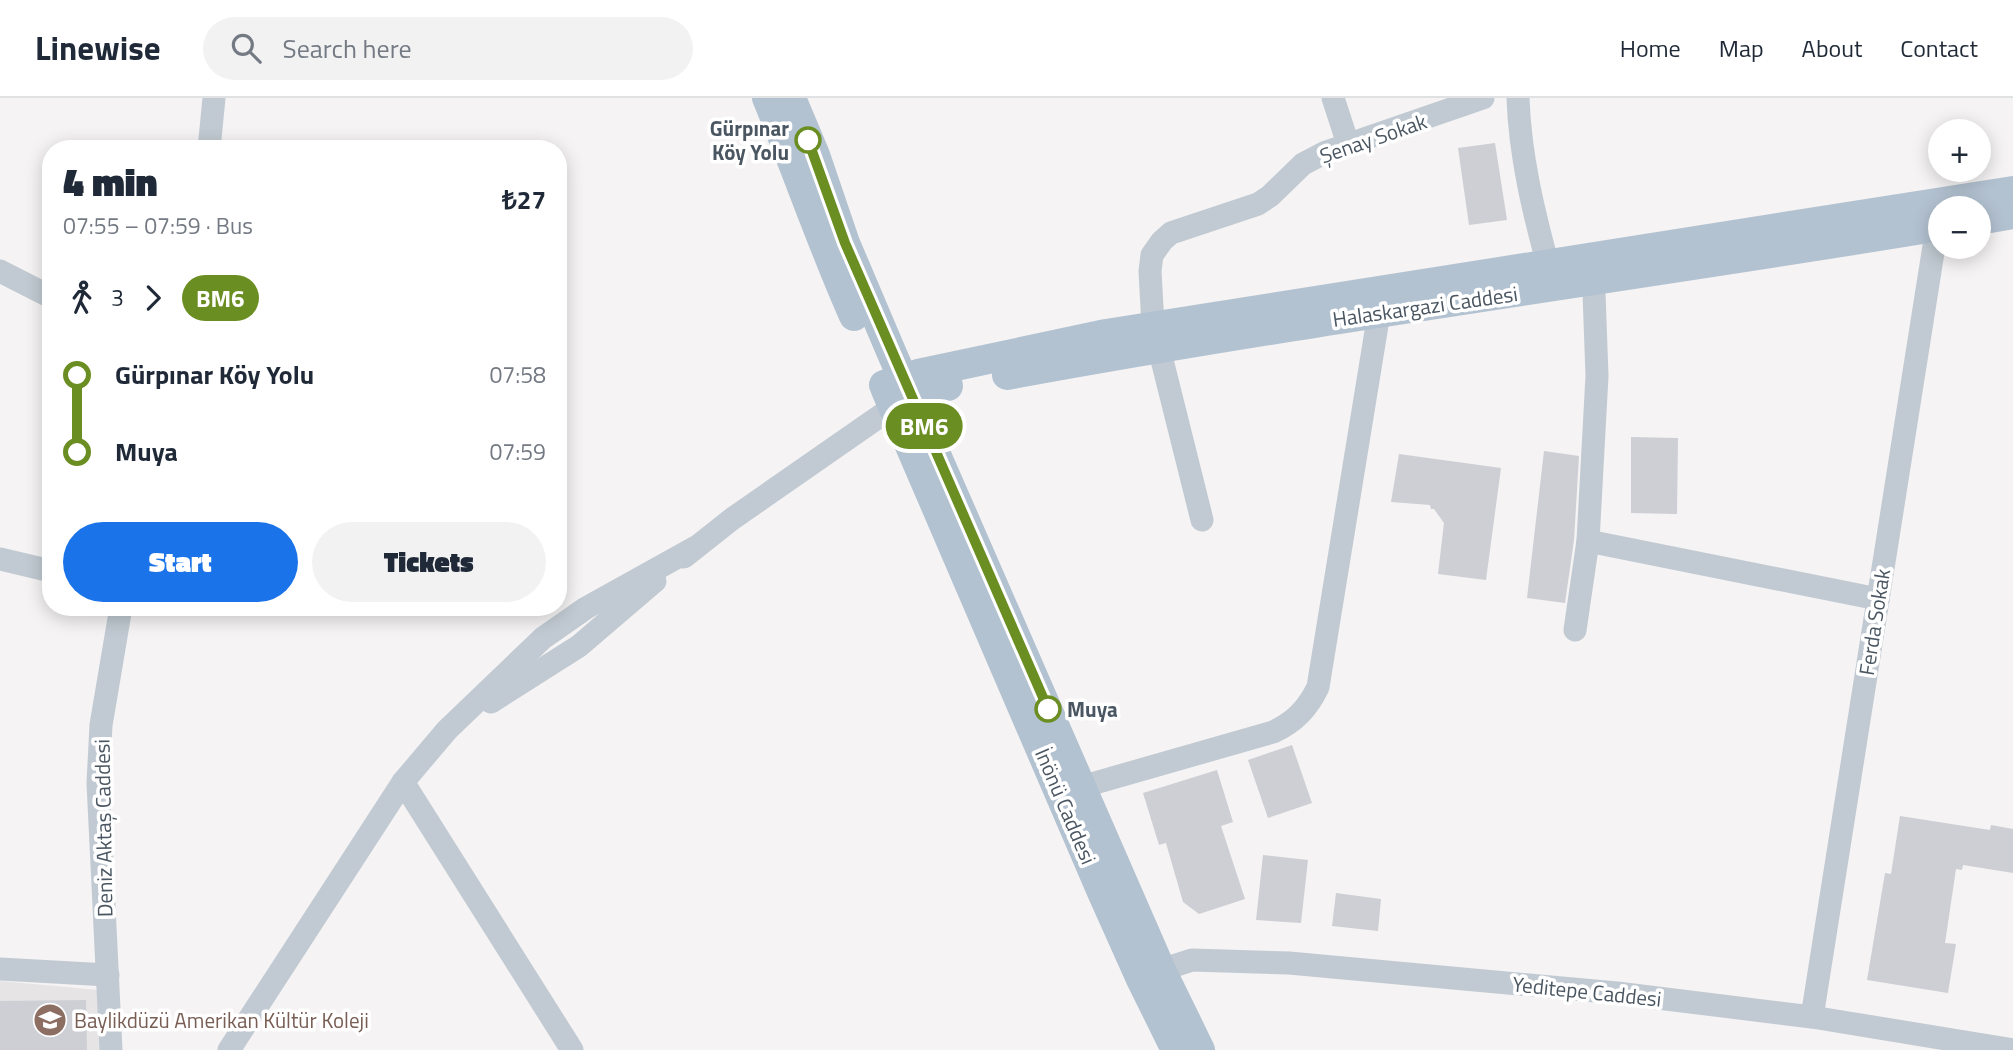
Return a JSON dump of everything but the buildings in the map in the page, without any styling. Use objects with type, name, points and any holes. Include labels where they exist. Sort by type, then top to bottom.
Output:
[{"type":"main road","points":[[768,98],[804,158]]},
{"type":"main road","points":[[791,98],[804,158],[835,246],[1113,889],[1186,1046]]},
{"type":"main road","points":[[898,391],[1106,334],[1156,337],[1381,301],[1548,265],[1594,270],[2013,191]]},
{"type":"main road","points":[[1991,218],[2013,214]]},
{"type":"main road","name":"Halaskargazi Caddesi","points":[[1381,301],[1594,270],[1928,228]]},
{"type":"main road","points":[[1113,889],[1161,970],[1186,1046]]},
{"type":"street","points":[[209,140],[214,98]]},
{"type":"street","points":[[1333,98],[1348,145]]},
{"type":"street","name":"Şenay Sokak","points":[[1202,520],[1156,337],[1150,271],[1152,255],[1171,233],[1258,204],[1303,164],[1326,152],[1483,98]]},
{"type":"street","points":[[1518,98],[1518,122],[1532,206],[1548,265]]},
{"type":"street","name":"Ferda Sokak","points":[[1812,1017],[1934,259]]},
{"type":"street","points":[[1575,630],[1588,541],[1597,376],[1594,270]]},
{"type":"street","points":[[0,271],[42,292]]},
{"type":"street","points":[[1071,790],[1273,732],[1295,720],[1312,699],[1318,687],[1381,301]]},
{"type":"street","points":[[229,1050],[403,782],[447,730],[579,646],[694,548],[898,391]]},
{"type":"street","points":[[1588,541],[1878,599]]},
{"type":"street","points":[[0,559],[42,569]]},
{"type":"street","name":"Deniz Aktaş Caddesi","points":[[111,1050],[98,783],[101,725],[119,616]]},
{"type":"street","points":[[403,782],[572,1050]]},
{"type":"street","name":"Yeditepe Caddesi","points":[[1161,970],[1192,960],[1289,963],[1618,993],[1812,1017],[2013,1050]]},
{"type":"street","points":[[0,969],[108,975]]},
{"type":"shaded area","name":"Baylikdüzü Amerikan Kültür Koleji","points":[[0,981],[99,990],[100,1050],[0,1050]]},
{"type":"bus line","name":"BM6","points":[[808,140],[845,243],[1048,709]]},
{"type":"place","name":"Gürpınar Köy Yolu","points":[[808,140]]},
{"type":"place","name":"Muya","points":[[1048,709]]},
{"type":"place","name":"Baylikdüzü Amerikan Kültür Koleji","points":[[50,1020]]}]
